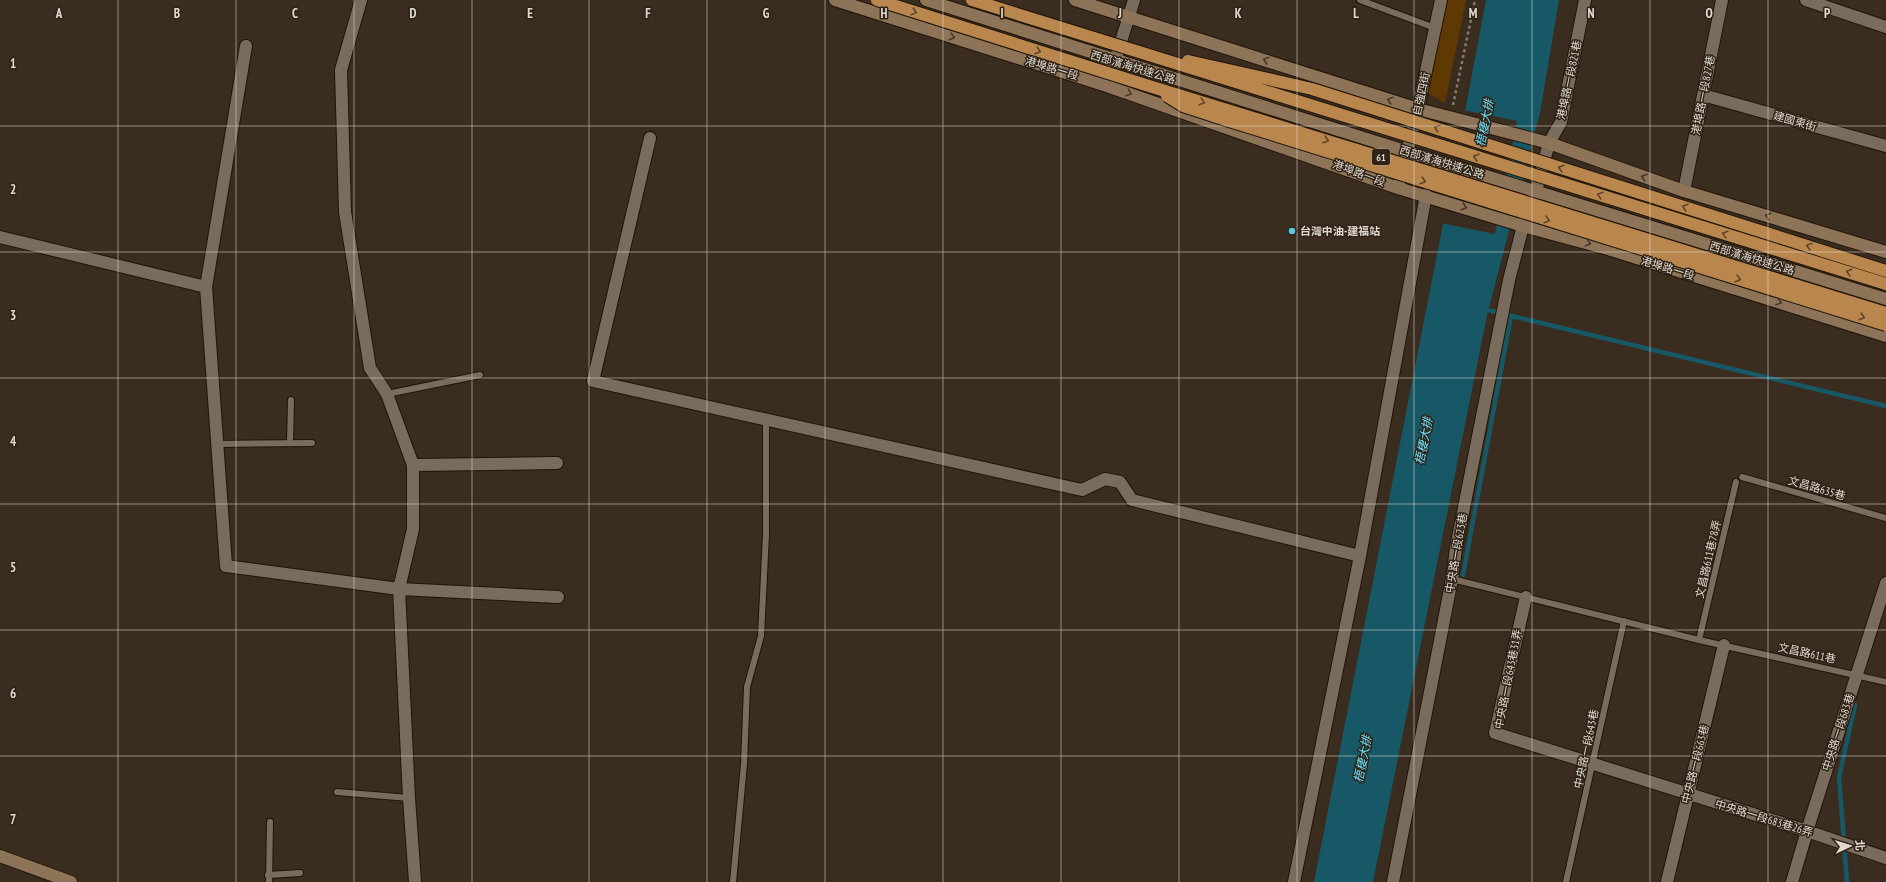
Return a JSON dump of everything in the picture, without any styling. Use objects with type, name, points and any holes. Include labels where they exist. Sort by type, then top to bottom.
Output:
[{"type":"highway","name":"西部濱海快速公路","points":[[877,0],[1149,86],[1886,313]]},
{"type":"highway","name":"西部濱海快速公路","points":[[972,0],[1886,284]]},
{"type":"highway","points":[[1153,57],[1200,63],[1312,89],[1886,271]]},
{"type":"highway","points":[[1149,86],[1183,106],[1226,120],[1886,325]]},
{"type":"street","points":[[361,0],[341,70],[344,212],[370,368],[387,394],[413,465],[412,528],[399,589],[409,798],[415,882]]},
{"type":"street","name":"港埠路一段","points":[[834,0],[1107,86],[1398,188],[1426,195],[1523,226],[1615,251],[1886,336]]},
{"type":"street","points":[[926,0],[1408,152],[1886,300]]},
{"type":"street","points":[[1075,0],[1418,109],[1549,143],[1684,191],[1886,252]]},
{"type":"street","points":[[1107,86],[1134,0]]},
{"type":"street","name":"自強四街","points":[[1398,188],[1418,109],[1441,0]]},
{"type":"street","name":"港埠路一段821巷","points":[[1523,226],[1536,191],[1549,143],[1561,122],[1585,0]]},
{"type":"street","name":"港埠路一段827巷","points":[[1684,191],[1722,0]]},
{"type":"street","points":[[1806,0],[1886,27]]},
{"type":"street","points":[[246,46],[206,287],[226,566],[399,589],[558,597]]},
{"type":"street","name":"建國東街","points":[[1703,95],[1886,146]]},
{"type":"street","points":[[650,138],[593,381],[1082,490],[1105,479],[1120,482],[1132,500],[1360,556]]},
{"type":"street","points":[[1294,882],[1360,556],[1426,195]]},
{"type":"street","name":"中央路一段623巷","points":[[1393,882],[1452,579],[1456,548],[1510,280],[1523,226]]},
{"type":"street","points":[[0,237],[206,287]]},
{"type":"street","points":[[413,465],[557,463]]},
{"type":"street","name":"中央路一段683巷","points":[[1792,882],[1886,583]]},
{"type":"street","name":"中央路一段643巷31弄","points":[[1526,598],[1495,733],[1593,763]]},
{"type":"street","name":"中央路一段663巷","points":[[1667,882],[1724,645]]},
{"type":"street","name":"中央路一段683巷26弄","points":[[1593,763],[1687,795],[1807,831],[1886,858]]},
{"type":"street","points":[[0,856],[71,882]]},
{"type":"lane","points":[[1360,0],[1435,28]]},
{"type":"lane","points":[[387,394],[480,375]]},
{"type":"lane","points":[[290,443],[291,400]]},
{"type":"lane","points":[[732,882],[744,764],[747,687],[761,636],[766,534],[766,420]]},
{"type":"lane","points":[[217,444],[312,443]]},
{"type":"lane","name":"文昌路635巷","points":[[1742,477],[1886,518]]},
{"type":"lane","name":"文昌路611巷78弄","points":[[1699,640],[1736,482]]},
{"type":"lane","name":"文昌路611巷","points":[[1452,579],[1526,598],[1624,620],[1699,640],[1857,674],[1886,682]]},
{"type":"lane","name":"中央路一段643巷","points":[[1566,882],[1624,620]]},
{"type":"lane","points":[[337,792],[409,798]]},
{"type":"lane","points":[[269,882],[270,822]]},
{"type":"lane","points":[[268,875],[300,873]]},
{"type":"path","points":[[1450,118],[1475,0]]},
{"type":"shaded area","points":[[1442,0],[1466,0],[1445,103],[1423,90]]},
{"type":"water","name":"梧棲大排","points":[[1486,0],[1559,0],[1540,113],[1487,315],[1373,882],[1314,882],[1463,122]]},
{"type":"pier","points":[[1463,110],[1517,121],[1495,234],[1441,223]]},
{"type":"waterway","points":[[1483,309],[1886,406]]},
{"type":"waterway","points":[[1463,575],[1511,316]]},
{"type":"waterway","points":[[1847,882],[1839,777],[1855,705]]},
{"type":"place","name":"台灣中油-建福站","points":[[1292,231]]}]
